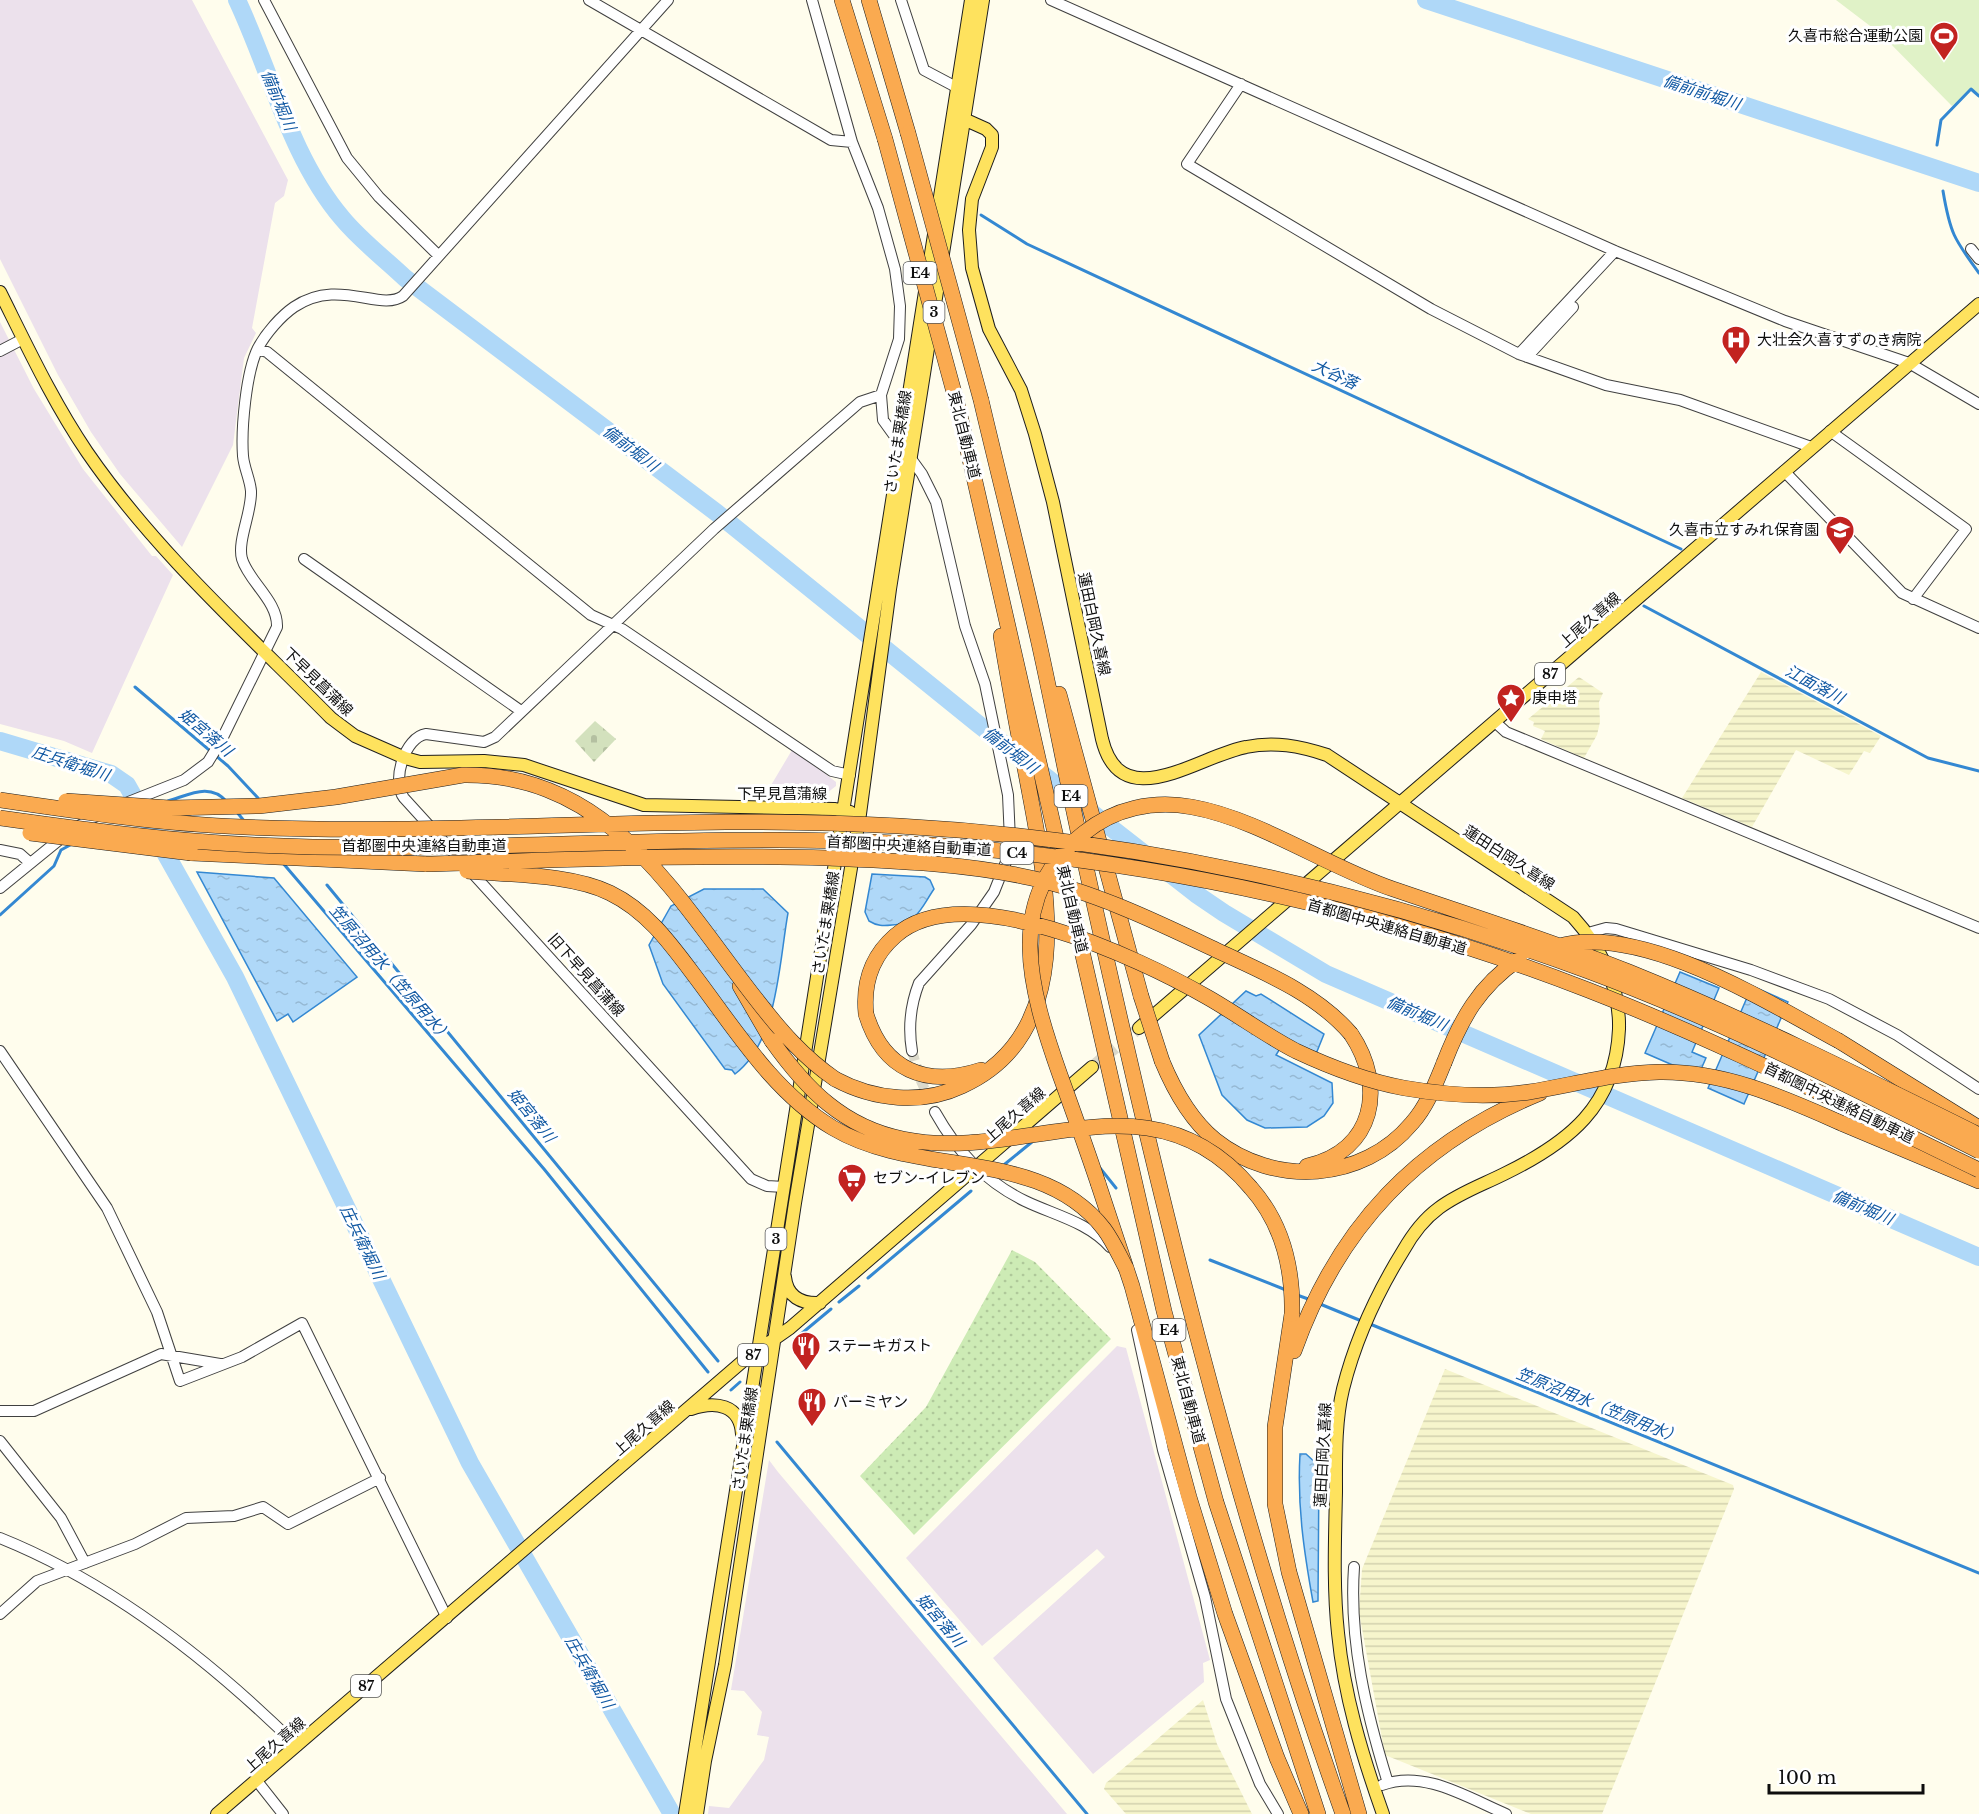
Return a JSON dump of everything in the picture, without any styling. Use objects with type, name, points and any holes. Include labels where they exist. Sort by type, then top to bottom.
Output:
[{"type":"highway","name":"東北自動車道","points":[[842,0],[885,139],[958,407],[1164,1311],[1219,1513],[1318,1814]]},
{"type":"highway","name":"東北自動車道","points":[[869,0],[981,400],[1039,644],[1083,857],[1166,1216],[1215,1401],[1276,1610],[1343,1814]]},
{"type":"highway","points":[[0,798],[212,808],[288,803],[451,776],[476,775],[511,778],[537,784],[563,795],[610,824],[654,868],[794,1046],[836,1079],[878,1095],[916,1098],[934,1096],[951,1092],[981,1077],[1002,1062],[1032,1016],[1041,991],[1047,952],[1042,864],[1000,633],[996,570]]},
{"type":"highway","points":[[1039,644],[1053,674],[1141,996],[1162,1061],[1185,1104],[1214,1138],[1242,1157],[1283,1171],[1317,1172],[1335,1170],[1372,1157],[1388,1147],[1412,1124],[1427,1101],[1468,1008],[1499,973],[1520,959],[1542,950],[1586,941],[1608,942],[1660,954],[1772,1004],[1839,1041],[1979,1128]]},
{"type":"highway","name":"首都圏中央連絡自動車道","points":[[0,798],[84,813],[245,827],[415,829],[719,822],[898,826],[981,832],[1162,856],[1346,895],[1488,937],[1591,972],[1780,1053],[1979,1150]]},
{"type":"highway","points":[[1300,1814],[1277,1758],[1225,1614],[1126,1268],[1041,1022],[1030,972],[1029,933],[1032,915],[1042,886],[1063,852],[1103,820],[1136,807],[1170,804],[1224,816],[1378,884],[1628,971],[1774,1036],[1979,1135]]},
{"type":"highway","name":"首都圏中央連絡自動車道","points":[[0,818],[98,832],[256,845],[481,846],[717,840],[891,843],[984,849],[1164,874],[1337,911],[1483,954],[1587,990],[1773,1070],[1979,1170]]},
{"type":"highway","points":[[0,828],[191,853],[426,864],[709,856],[800,857],[929,863],[1011,874],[1099,899],[1234,958],[1313,1000],[1328,1011],[1351,1034],[1360,1048],[1370,1075],[1371,1102],[1367,1118],[1359,1133],[1334,1156],[1317,1164],[1298,1168],[1271,1167]]},
{"type":"highway","points":[[426,864],[570,882],[599,889],[625,901],[653,923],[756,1057],[788,1093],[816,1117],[851,1138],[892,1153],[1000,1171],[1051,1187],[1077,1202],[1099,1223],[1126,1268]]},
{"type":"highway","points":[[1010,1050],[980,1070],[954,1076],[928,1076],[910,1071],[885,1054],[873,1035],[866,1014],[866,984],[870,969],[887,943],[915,923],[947,915],[989,915],[1052,930],[1133,961],[1206,997],[1293,1049],[1364,1078],[1401,1088],[1461,1094],[1507,1094],[1607,1076],[1661,1072],[1687,1073],[1740,1082],[1771,1092],[1979,1181]]},
{"type":"highway","points":[[721,955],[772,1041],[798,1077],[832,1108],[865,1127],[903,1139],[944,1143],[991,1140],[1086,1126],[1131,1126],[1174,1135],[1211,1152],[1243,1178],[1269,1212],[1286,1252],[1299,1317]]},
{"type":"highway","points":[[1359,1814],[1320,1687],[1279,1532],[1274,1460],[1275,1427],[1281,1385],[1299,1317],[1348,1242],[1383,1199],[1413,1168],[1471,1126],[1506,1107],[1556,1087]]},
{"type":"main road","name":"さいたま栗橋線","points":[[685,1814],[708,1652],[850,775],[971,0]]},
{"type":"main road","name":"さいたま栗橋線","points":[[697,1814],[705,1761],[725,1665],[773,1341],[860,814],[910,456],[966,120],[983,0]]},
{"type":"main road","name":"蓮田白岡久喜線","points":[[966,120],[986,129],[992,135],[992,147],[972,199],[969,230],[972,268],[989,329],[1022,390],[1035,434],[1109,758],[1123,772],[1147,779],[1168,775],[1235,749],[1268,744],[1288,745],[1315,751],[1338,761],[1573,917],[1588,933],[1605,961],[1616,988],[1619,1017],[1613,1071],[1594,1109],[1566,1139],[1534,1159],[1439,1208],[1417,1230],[1383,1288],[1350,1362],[1342,1392],[1336,1442],[1338,1630],[1351,1709],[1383,1814]]},
{"type":"main road","name":"下早見菖蒲線","points":[[0,292],[23,339],[88,454],[158,540],[343,728],[377,748],[420,762],[484,761],[524,765],[633,803],[654,807],[844,810],[860,814]]},
{"type":"main road","name":"上尾久喜線","points":[[1138,1028],[1401,804],[1979,304]]},
{"type":"main road","name":"上尾久喜線","points":[[217,1814],[743,1361],[773,1341],[820,1303],[1092,1067]]},
{"type":"main road","points":[[785,1270],[789,1292],[795,1298],[809,1303],[820,1303]]},
{"type":"main road","points":[[688,1410],[711,1404],[729,1408],[739,1419],[742,1450]]},
{"type":"street","points":[[264,0],[347,159],[435,259]]},
{"type":"street","points":[[589,0],[831,140],[852,142]]},
{"type":"street","points":[[0,888],[29,862],[94,816],[183,780],[208,762],[266,652],[277,622],[244,564],[241,551],[249,517],[251,491],[243,458],[242,439],[252,364],[258,349],[292,309],[308,298],[338,293],[391,302],[403,296],[668,0]]},
{"type":"street","points":[[812,0],[852,142],[885,229],[895,269],[900,306],[897,352],[881,395],[883,420],[910,456],[936,502],[965,626],[985,684],[1008,795],[1010,840],[999,882],[977,917],[920,982],[912,1002],[909,1023],[912,1051]]},
{"type":"street","points":[[901,0],[924,70],[958,88]]},
{"type":"street","points":[[1051,0],[1619,252],[1785,321],[1909,363],[1979,404]]},
{"type":"street","points":[[1241,84],[1187,164],[1431,309],[1523,356],[1606,385],[1680,400],[1811,447]]},
{"type":"street","points":[[1971,249],[1979,259]]},
{"type":"street","points":[[1523,356],[1619,252]]},
{"type":"street","points":[[0,351],[23,339]]},
{"type":"street","points":[[258,349],[267,352],[591,615],[613,624],[832,771],[850,775]]},
{"type":"street","points":[[405,758],[417,736],[426,734],[488,742],[738,507],[860,402],[881,395]]},
{"type":"street","points":[[1830,431],[1966,529],[1913,599]]},
{"type":"street","points":[[1784,471],[1881,575],[1902,593],[1979,628]]},
{"type":"street","points":[[303,559],[521,711]]},
{"type":"street","points":[[1495,722],[1506,732],[1979,928]]},
{"type":"street","name":"旧下早見菖蒲線","points":[[405,758],[398,787],[404,798],[751,1179],[762,1185],[784,1187]]},
{"type":"street","points":[[0,850],[20,854],[29,862]]},
{"type":"street","points":[[1588,933],[1606,928],[1616,929],[1797,985],[1897,1035],[1979,1089]]},
{"type":"street","points":[[0,1051],[107,1208],[158,1312],[180,1381],[223,1365],[302,1323],[447,1618]]},
{"type":"street","points":[[935,1112],[958,1149],[976,1169],[1025,1201],[1094,1232],[1110,1248],[1123,1271],[1161,1440],[1205,1597],[1226,1698],[1260,1784],[1278,1814]]},
{"type":"street","points":[[0,1411],[34,1411],[161,1354],[223,1365]]},
{"type":"street","points":[[0,1441],[61,1518],[85,1563]]},
{"type":"street","points":[[0,1614],[38,1581],[135,1544],[186,1518],[234,1516],[263,1507],[288,1524],[380,1478]]},
{"type":"street","points":[[0,1538],[68,1570],[191,1651],[250,1700],[297,1746]]},
{"type":"street","points":[[1354,1567],[1352,1604],[1359,1672],[1388,1783]]},
{"type":"street","points":[[1374,1788],[1388,1783],[1420,1780],[1506,1814]]},
{"type":"street","points":[[256,1781],[284,1814]]},
{"type":"shaded area","points":[[0,0],[192,0],[288,180],[284,196],[275,203],[252,328],[256,333],[244,358],[233,445],[182,547],[120,474],[91,432],[58,375],[0,259]]},
{"type":"shaded area","points":[[0,322],[34,389],[83,469],[152,556],[156,556],[173,575],[92,753],[64,741],[0,724]]},
{"type":"shaded area","points":[[792,750],[836,782],[836,786],[827,793],[767,792]]},
{"type":"shaded area","points":[[1117,1346],[1126,1348],[1210,1660],[1203,1663],[1204,1682],[1093,1774],[993,1658],[1105,1557],[1097,1549],[982,1646],[906,1558]]},
{"type":"shaded area","points":[[769,1460],[1067,1814],[708,1814],[709,1806],[729,1808],[764,1760],[769,1737],[757,1735],[762,1712],[744,1691],[731,1690]]},
{"type":"green space","name":"久喜市総合運動公園","points":[[1836,0],[1979,0],[1979,96],[1971,90],[1952,106],[1882,35]]},
{"type":"green space","points":[[1761,672],[1881,736],[1870,753],[1864,751],[1849,775],[1796,750],[1752,827],[1682,798]]},
{"type":"green space","points":[[1579,677],[1603,693],[1599,702],[1600,722],[1597,735],[1584,758],[1541,739],[1545,731],[1533,726],[1534,722],[1528,719]]},
{"type":"green space","points":[[595,721],[616,739],[594,762],[575,741]]},
{"type":"green space","points":[[1012,1250],[1035,1262],[1111,1339],[914,1535],[860,1476],[926,1407]]},
{"type":"green space","points":[[1445,1369],[1733,1485],[1734,1489],[1602,1814],[1531,1814],[1385,1755],[1359,1612],[1362,1569]]},
{"type":"green space","points":[[1203,1700],[1217,1744],[1252,1814],[1126,1814],[1104,1789],[1106,1783]]},
{"type":"water","points":[[197,872],[274,878],[357,977],[293,1022],[288,1014],[277,1021]]},
{"type":"water","points":[[872,874],[925,877],[930,880],[934,889],[918,914],[907,922],[886,926],[877,925],[869,921],[865,912]]},
{"type":"water","points":[[704,889],[763,889],[788,913],[779,977],[768,1022],[749,1060],[735,1074],[732,1070],[725,1069],[663,984],[649,945],[671,906]]},
{"type":"water","points":[[1680,972],[1719,988],[1692,1052],[1706,1058],[1698,1076],[1645,1053]]},
{"type":"water","points":[[1752,986],[1788,1002],[1744,1104],[1708,1088]]},
{"type":"water","points":[[1246,991],[1256,996],[1261,994],[1324,1034],[1316,1054],[1286,1039],[1276,1055],[1332,1083],[1333,1103],[1324,1116],[1307,1127],[1265,1128],[1247,1120],[1222,1095],[1199,1035]]},
{"type":"water","points":[[1300,1454],[1306,1454],[1319,1466],[1318,1601],[1313,1602],[1302,1528]]},
{"type":"waterway","name":"備前堀川","points":[[237,0],[283,113],[309,168],[324,194],[342,218],[364,241],[405,278],[717,513],[978,724],[1196,894],[1326,974],[1979,1257]]},
{"type":"waterway","name":"備前前堀川","points":[[1426,0],[1979,183]]},
{"type":"waterway","points":[[1937,145],[1941,120],[1971,89],[1979,96]]},
{"type":"waterway","points":[[1943,191],[1954,235],[1979,273]]},
{"type":"waterway","name":"大谷落","points":[[981,215],[1027,244],[1681,549]]},
{"type":"waterway","name":"江面落川","points":[[1644,606],[1928,758],[1979,771]]},
{"type":"waterway","name":"姫宮落川","points":[[135,687],[228,766],[258,798]]},
{"type":"waterway","name":"庄兵衛堀川","points":[[0,741],[111,774],[127,785],[235,977],[470,1463],[672,1814]]},
{"type":"waterway","name":"笠原沼用水（笠原用水）","points":[[168,801],[191,793],[206,791],[220,796],[227,802]]},
{"type":"waterway","name":"笠原沼用水（笠原用水）","points":[[236,811],[245,822]]},
{"type":"waterway","name":"笠原沼用水（笠原用水）","points":[[0,915],[54,866],[61,850],[72,844]]},
{"type":"waterway","name":"笠原沼用水（笠原用水）","points":[[282,862],[544,1169],[708,1372]]},
{"type":"waterway","name":"姫宮落川","points":[[327,885],[718,1361]]},
{"type":"waterway","name":"笠原沼用水（笠原用水）","points":[[1005,1164],[1032,1142]]},
{"type":"waterway","name":"笠原沼用水（笠原用水）","points":[[1100,1168],[1116,1188]]},
{"type":"waterway","name":"笠原沼用水（笠原用水）","points":[[868,1278],[971,1191]]},
{"type":"waterway","name":"笠原沼用水（笠原用水）","points":[[1210,1260],[1286,1290]]},
{"type":"waterway","name":"笠原沼用水（笠原用水）","points":[[839,1302],[859,1286]]},
{"type":"waterway","name":"笠原沼用水（笠原用水）","points":[[1297,1295],[1311,1300]]},
{"type":"waterway","name":"笠原沼用水（笠原用水）","points":[[1320,1304],[1364,1322]]},
{"type":"waterway","name":"笠原沼用水（笠原用水）","points":[[795,1339],[831,1309]]},
{"type":"waterway","name":"笠原沼用水（笠原用水）","points":[[1370,1324],[1979,1573]]},
{"type":"waterway","name":"笠原沼用水（笠原用水）","points":[[731,1390],[740,1382]]},
{"type":"waterway","name":"姫宮落川","points":[[777,1442],[1087,1814]]},
{"type":"tunnel","points":[[1092,1067],[1139,1028]]},
{"type":"tunnel","points":[[912,1051],[921,1081],[935,1112]]},
{"type":"place","name":"久喜市総合運動公園","points":[[1944,62]]},
{"type":"place","name":"大壮会久喜すずのき病院","points":[[1736,366]]},
{"type":"place","name":"久喜市立すみれ保育園","points":[[1840,556]]},
{"type":"place","name":"庚申塔","points":[[1511,724]]},
{"type":"place","name":"セブン-イレブン","points":[[852,1204]]},
{"type":"place","name":"ステーキガスト","points":[[806,1372]]},
{"type":"place","name":"バーミヤン","points":[[812,1428]]}]
